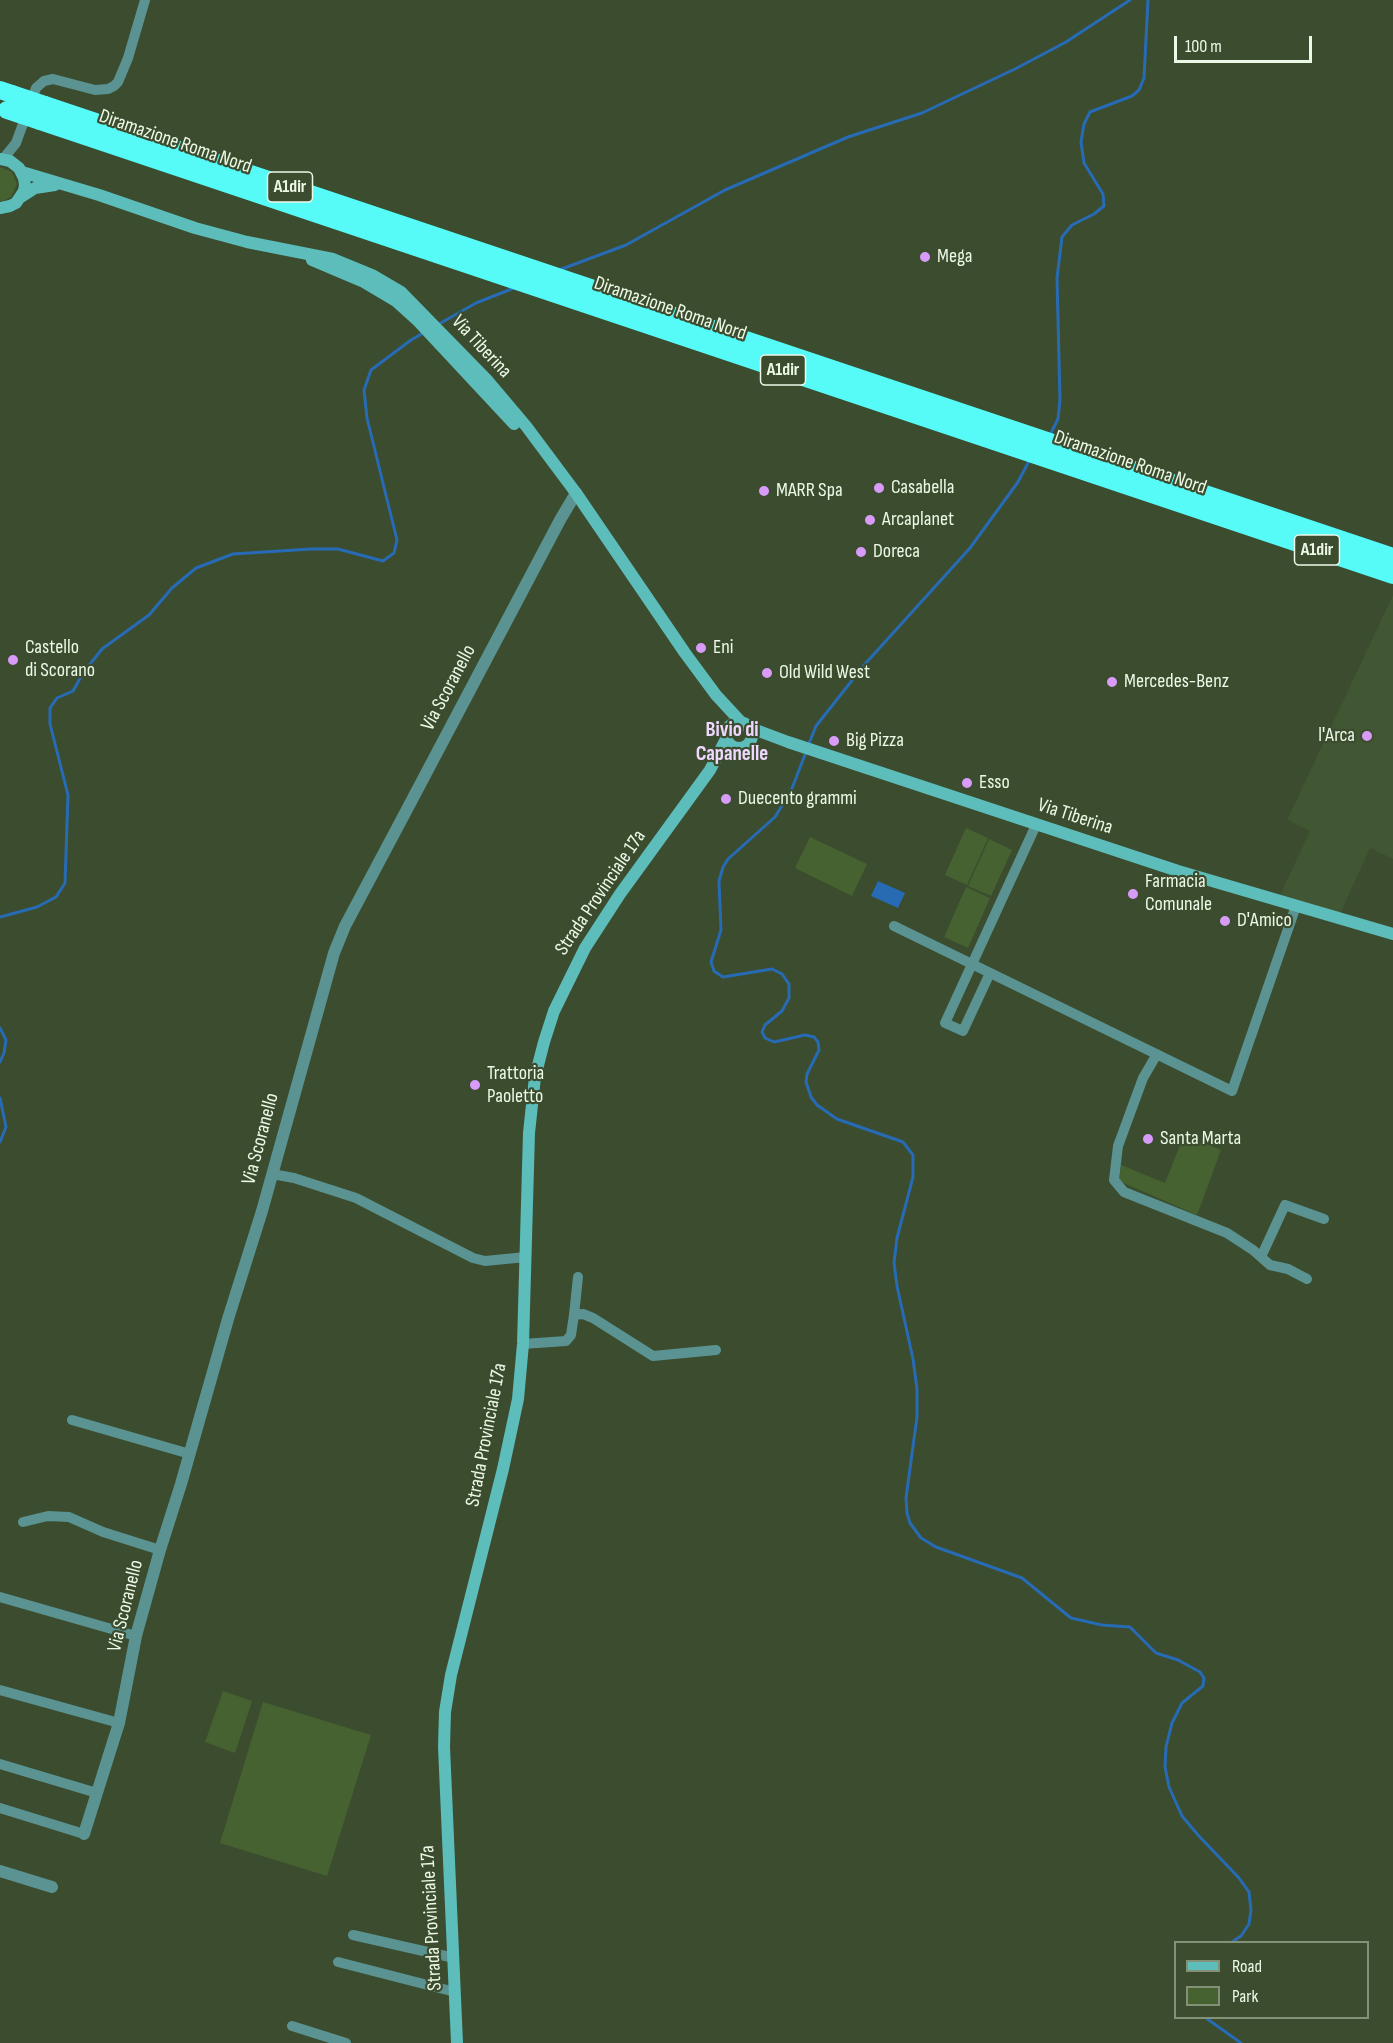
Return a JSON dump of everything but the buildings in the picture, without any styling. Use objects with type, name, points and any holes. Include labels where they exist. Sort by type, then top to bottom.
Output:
[{"type":"highway","name":"Diramazione Roma Nord","points":[[5,100],[547,291],[1023,442]]},
{"type":"highway","name":"Diramazione Roma Nord","points":[[42,113],[578,284],[1393,575]]},
{"type":"highway","name":"Diramazione Roma Nord","points":[[1052,452],[1393,557]]},
{"type":"main road","points":[[2,159],[59,184]]},
{"type":"main road","points":[[19,168],[25,185],[21,197]]},
{"type":"main road","points":[[0,208],[10,206],[38,187],[59,184]]},
{"type":"main road","name":"Via Tiberina","points":[[59,184],[92,192],[195,228],[309,259],[349,274],[419,316],[488,381],[549,456],[685,653],[716,695],[745,724],[817,752],[1178,872],[1393,934]]},
{"type":"main road","points":[[716,695],[723,711],[730,746],[742,747],[785,741]]},
{"type":"main road","points":[[732,724],[745,724],[752,735],[749,743],[710,771],[732,724]]},
{"type":"main road","name":"Strada Provinciale 17a","points":[[457,2043],[444,1748],[447,1702],[451,1675],[512,1432],[518,1399],[523,1344],[530,1109],[540,1054],[550,1021],[565,986],[600,923],[710,771]]},
{"type":"street","points":[[2,159],[16,143],[36,88],[44,81],[53,79],[95,90],[108,89],[118,82],[128,58],[145,0]]},
{"type":"street","points":[[16,143],[19,168]]},
{"type":"street","name":"Via Scoranello","points":[[84,1834],[119,1723],[136,1636],[160,1550],[272,1174],[338,942],[576,493]]},
{"type":"street","points":[[990,973],[963,1030],[945,1023],[1036,825]]},
{"type":"street","points":[[894,926],[1232,1091],[1296,906]]},
{"type":"street","points":[[1157,1054],[1143,1078],[1118,1146],[1114,1180],[1124,1192],[1227,1233],[1270,1265],[1288,1269],[1307,1279]]},
{"type":"street","points":[[272,1174],[294,1178],[356,1198],[473,1258],[485,1260],[526,1257]]},
{"type":"street","points":[[1261,1257],[1285,1205],[1324,1219]]},
{"type":"street","points":[[523,1344],[568,1340],[571,1335],[578,1277]]},
{"type":"street","points":[[573,1315],[584,1314],[593,1318],[653,1356],[716,1350]]},
{"type":"street","points":[[72,1420],[190,1454]]},
{"type":"street","points":[[23,1522],[48,1516],[69,1517],[112,1535],[160,1550]]},
{"type":"street","points":[[0,1597],[136,1636]]},
{"type":"street","points":[[0,1690],[119,1723]]},
{"type":"street","points":[[0,1764],[97,1793]]},
{"type":"street","points":[[0,1808],[84,1834]]},
{"type":"street","points":[[0,1871],[52,1887]]},
{"type":"street","points":[[353,1935],[454,1958]]},
{"type":"street","points":[[338,1962],[455,1992]]},
{"type":"street","points":[[292,2026],[346,2043]]},
{"type":"shaded area","points":[[1393,595],[1393,859],[1370,848],[1340,914],[1280,895],[1310,831],[1287,820]]},
{"type":"green space","points":[[0,167],[12,172],[17,184],[11,197],[3,201],[0,201]]},
{"type":"green space","points":[[966,828],[988,838],[967,885],[945,875]]},
{"type":"green space","points":[[810,837],[867,864],[852,896],[795,868]]},
{"type":"green space","points":[[989,839],[1012,850],[991,896],[968,886]]},
{"type":"green space","points":[[966,887],[990,898],[968,948],[944,937]]},
{"type":"green space","points":[[1184,1135],[1221,1150],[1197,1215],[1119,1181],[1121,1165],[1165,1183]]},
{"type":"green space","points":[[223,1691],[252,1701],[235,1753],[205,1742]]},
{"type":"green space","points":[[263,1702],[371,1735],[327,1876],[220,1843]]},
{"type":"water","points":[[878,881],[905,893],[898,908],[871,896]]},
{"type":"waterway","points":[[559,270],[626,245],[725,190],[848,137],[922,113],[1066,42],[1130,0]]},
{"type":"waterway","points":[[1050,435],[1058,419],[1060,400],[1057,278],[1062,237],[1072,225],[1104,206],[1103,194],[1084,163],[1081,142],[1084,124],[1090,112],[1132,96],[1139,90],[1144,78],[1148,0]]},
{"type":"waterway","points":[[439,324],[476,303],[514,288]]},
{"type":"waterway","points":[[0,917],[37,907],[56,897],[65,883],[68,795],[50,724],[50,708],[57,698],[73,691],[83,673],[102,649],[149,615],[172,588],[196,568],[233,554],[338,549],[383,561],[394,553],[397,540],[367,418],[364,390],[371,370],[425,332]]},
{"type":"waterway","points":[[808,746],[816,726],[865,664],[970,548],[1018,482],[1029,461]]},
{"type":"waterway","points":[[806,752],[791,791],[775,817],[728,859],[723,867],[719,881],[721,930],[711,962],[714,971],[723,977],[772,969],[782,974],[789,984],[789,998],[782,1011],[765,1025],[762,1032],[765,1038],[774,1042],[805,1035],[814,1037],[818,1042],[819,1050],[807,1074],[806,1082],[811,1097],[817,1105],[837,1119],[903,1142],[913,1155],[913,1177],[897,1238],[894,1263],[917,1389],[917,1417],[906,1498],[910,1523],[921,1538],[936,1547],[1022,1578],[1071,1618],[1102,1625],[1130,1627],[1156,1653],[1178,1660],[1200,1672],[1204,1678],[1203,1686],[1182,1703],[1172,1723],[1166,1747],[1165,1767],[1169,1787],[1182,1816],[1249,1892],[1251,1910],[1249,1924],[1241,1936],[1234,1941]]},
{"type":"waterway","points":[[0,1028],[6,1040],[0,1062]]},
{"type":"waterway","points":[[0,1098],[6,1127],[0,1142]]},
{"type":"waterway","points":[[1207,2019],[1241,2043]]},
{"type":"place","name":"Mega","points":[[925,257]]},
{"type":"place","name":"Casabella","points":[[879,488]]},
{"type":"place","name":"MARR Spa","points":[[764,491]]},
{"type":"place","name":"Arcaplanet","points":[[870,520]]},
{"type":"place","name":"Doreca","points":[[861,552]]},
{"type":"place","name":"Eni","points":[[701,648]]},
{"type":"place","name":"Castello di Scorano","points":[[13,660]]},
{"type":"place","name":"Old Wild West","points":[[767,673]]},
{"type":"place","name":"Mercedes-Benz","points":[[1112,682]]},
{"type":"place","name":"l'Arca","points":[[1367,736]]},
{"type":"place","name":"Big Pizza","points":[[834,741]]},
{"type":"place","name":"Esso","points":[[967,783]]},
{"type":"place","name":"Duecento grammi","points":[[726,799]]},
{"type":"place","name":"Farmacia Comunale","points":[[1133,894]]},
{"type":"place","name":"D'Amico","points":[[1225,921]]},
{"type":"place","name":"Trattoria Paoletto","points":[[475,1085]]},
{"type":"place","name":"Santa Marta","points":[[1148,1139]]},
{"type":"district","name":"Bivio di Capanelle","points":[[732,743]]}]
